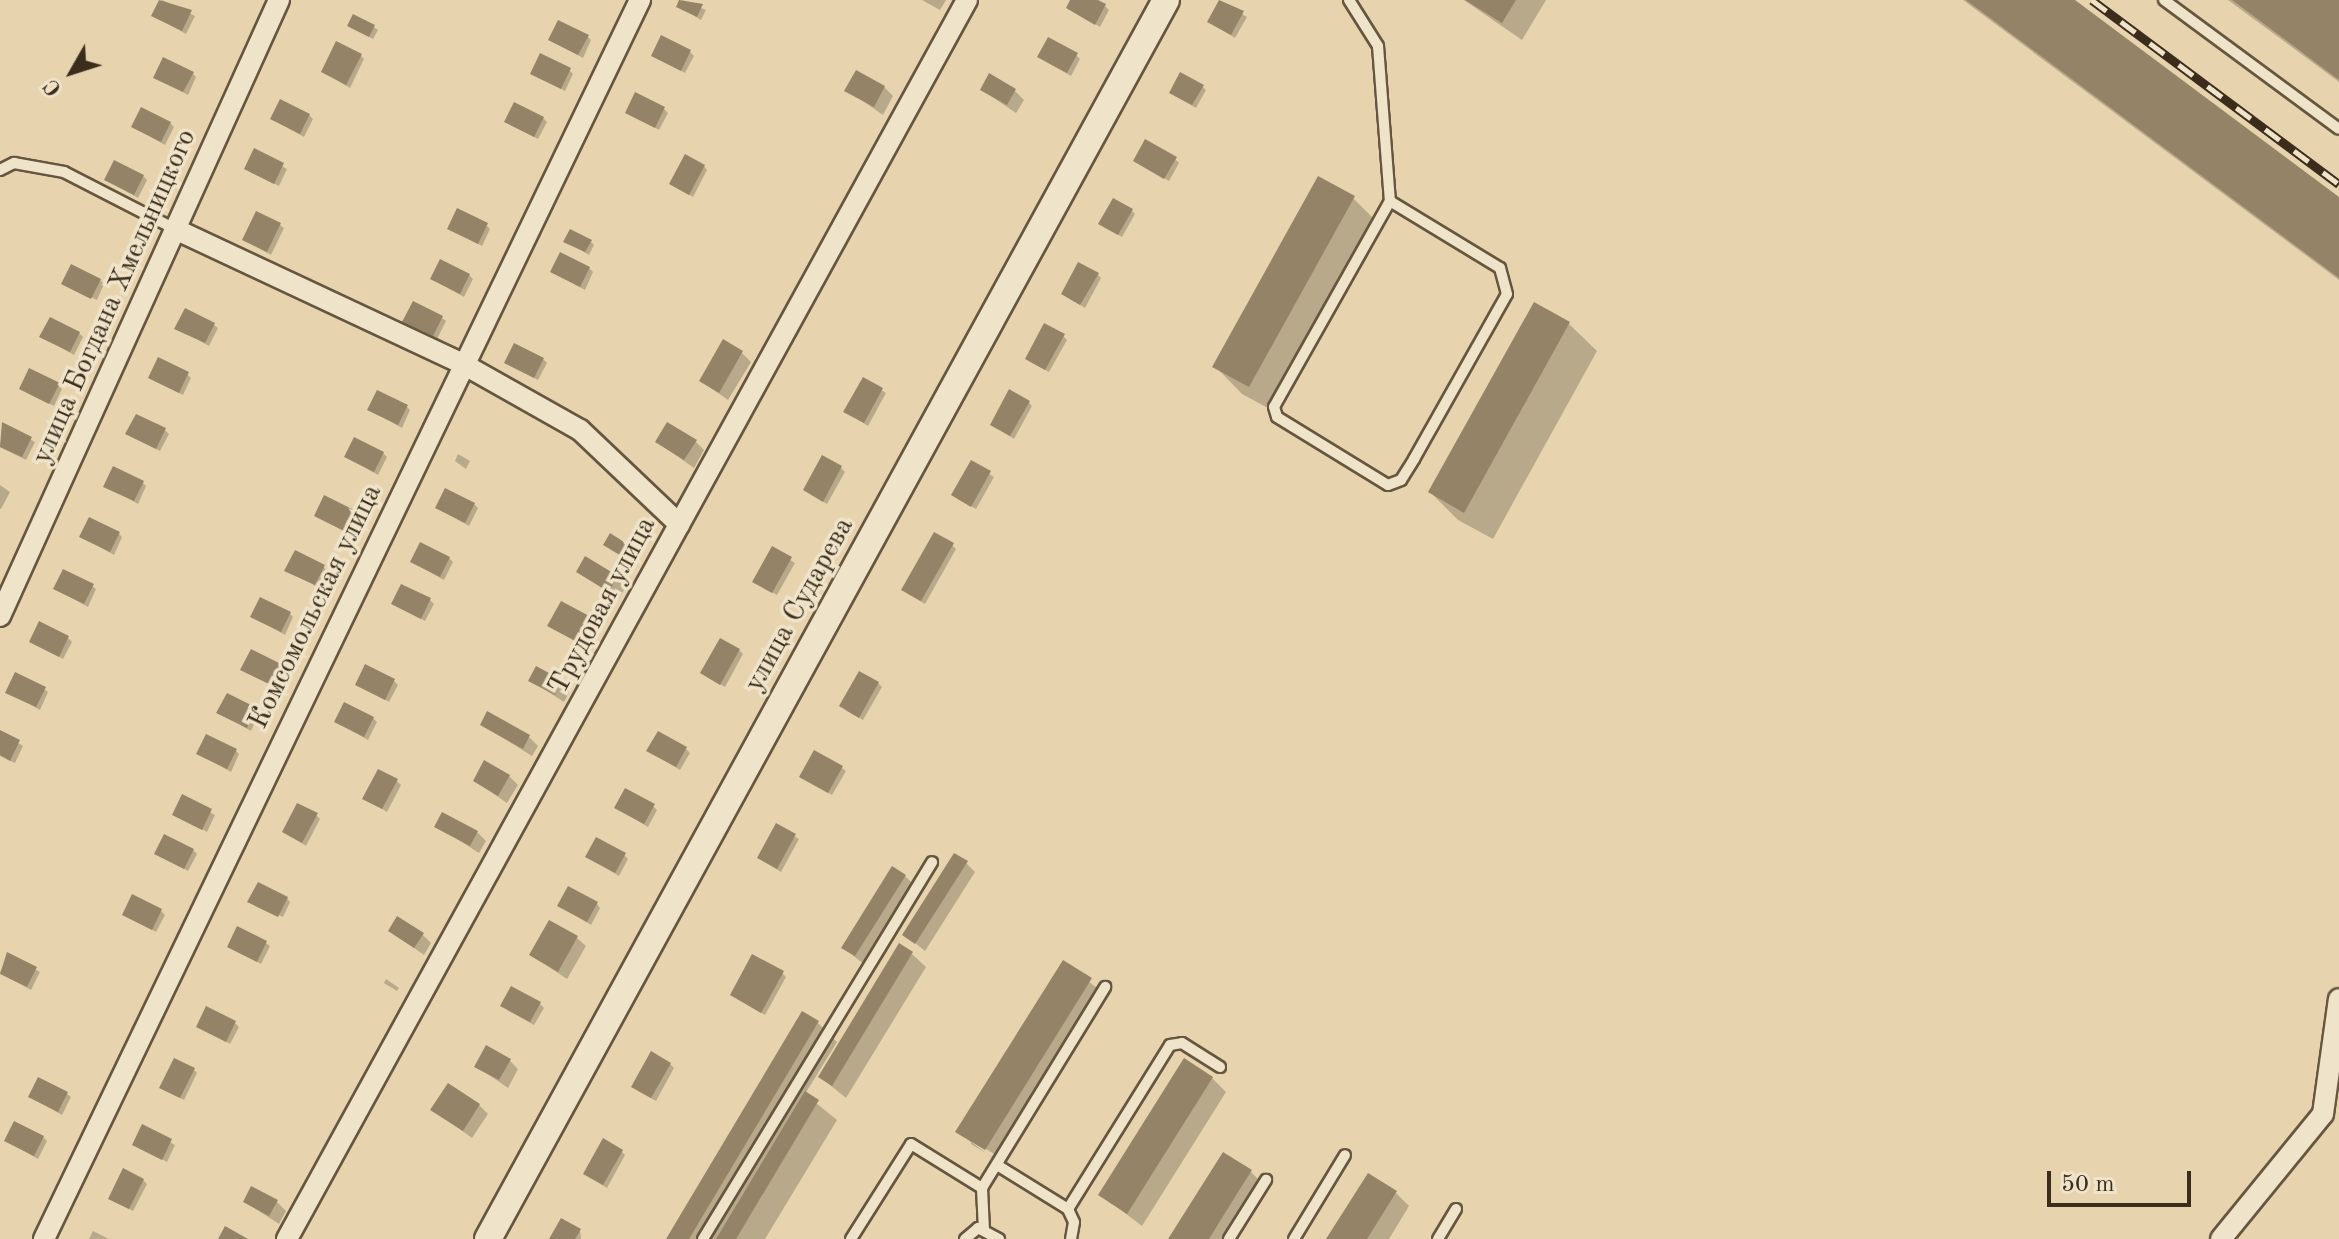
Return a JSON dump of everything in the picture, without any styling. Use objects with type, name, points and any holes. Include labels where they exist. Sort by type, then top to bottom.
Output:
[{"type":"street","name":"улица Богдана Хмельницкого","points":[[0,616],[279,0]]},
{"type":"street","name":"Комсомольская улица","points":[[44,1239],[640,0]]},
{"type":"street","name":"Трудовая улица","points":[[287,1239],[967,0]]},
{"type":"street","name":"улица Сударева","points":[[488,1239],[1166,0]]},
{"type":"street","points":[[177,230],[463,364],[580,430],[679,524]]},
{"type":"street","points":[[2221,1239],[2323,1114],[2339,999]]},
{"type":"lane","points":[[1349,0],[1378,46],[1390,201],[1274,407],[1277,417],[1388,485],[1401,480],[1507,294],[1500,268],[1390,201]]},
{"type":"lane","points":[[2164,0],[2339,129]]},
{"type":"lane","points":[[0,170],[14,163],[64,172],[177,230]]},
{"type":"lane","points":[[703,1239],[932,862]]},
{"type":"lane","points":[[984,1230],[982,1188],[1105,987]]},
{"type":"lane","points":[[1068,1209],[1170,1045],[1182,1043],[1220,1067]]},
{"type":"lane","points":[[851,1239],[911,1144],[982,1188]]},
{"type":"lane","points":[[1294,1239],[1345,1155]]},
{"type":"lane","points":[[997,1165],[1068,1209],[1074,1222],[1071,1239]]},
{"type":"lane","points":[[1229,1239],[1266,1180]]},
{"type":"lane","points":[[1438,1239],[1456,1209]]},
{"type":"lane","points":[[965,1239],[984,1230]]},
{"type":"lane","points":[[984,1230],[999,1239]]},
{"type":"building","points":[[159,0],[192,10],[182,31],[151,16]]},
{"type":"building","points":[[679,0],[703,4],[697,17],[676,7]]},
{"type":"building","points":[[1070,0],[1098,0],[1106,4],[1095,25],[1066,8]]},
{"type":"building","points":[[1219,0],[1244,11],[1231,35],[1207,22]]},
{"type":"building","points":[[1465,0],[1516,0],[1502,23]]},
{"type":"building","points":[[1966,0],[2075,0],[2339,197],[2339,278]]},
{"type":"building","points":[[2232,0],[2339,0],[2339,80]]},
{"type":"building","points":[[353,14],[375,25],[369,37],[347,26]]},
{"type":"building","points":[[558,20],[589,35],[578,55],[548,40]]},
{"type":"building","points":[[661,35],[691,50],[681,71],[651,56]]},
{"type":"building","points":[[1048,37],[1078,53],[1067,73],[1037,57]]},
{"type":"building","points":[[336,41],[362,54],[346,85],[321,72]]},
{"type":"building","points":[[540,53],[571,68],[561,89],[530,74]]},
{"type":"building","points":[[163,57],[194,72],[183,92],[153,78]]},
{"type":"building","points":[[856,70],[885,86],[874,107],[844,91]]},
{"type":"building","points":[[1180,72],[1204,85],[1192,105],[1169,93]]},
{"type":"building","points":[[989,73],[1016,89],[1007,105],[980,90]]},
{"type":"building","points":[[635,92],[665,107],[655,128],[625,113]]},
{"type":"building","points":[[280,99],[310,114],[300,134],[270,119]]},
{"type":"building","points":[[514,102],[544,117],[534,137],[504,122]]},
{"type":"building","points":[[141,107],[171,122],[161,142],[131,127]]},
{"type":"building","points":[[1145,139],[1177,157],[1164,179],[1133,161]]},
{"type":"building","points":[[254,148],[284,163],[274,184],[244,169]]},
{"type":"building","points":[[685,154],[705,165],[689,195],[669,184]]},
{"type":"building","points":[[114,160],[144,175],[134,195],[104,180]]},
{"type":"building","points":[[1318,176],[1355,196],[1249,387],[1212,367]]},
{"type":"building","points":[[1113,198],[1133,209],[1118,235],[1098,224]]},
{"type":"building","points":[[457,208],[488,223],[478,244],[447,229]]},
{"type":"building","points":[[256,211],[281,223],[267,252],[242,240]]},
{"type":"building","points":[[570,229],[592,240],[585,252],[563,242]]},
{"type":"building","points":[[560,252],[590,267],[580,287],[550,272]]},
{"type":"building","points":[[440,259],[470,274],[460,294],[430,279]]},
{"type":"building","points":[[1078,262],[1099,273],[1080,305],[1061,294]]},
{"type":"building","points":[[71,264],[101,279],[91,299],[61,284]]},
{"type":"building","points":[[413,301],[443,316],[433,336],[402,322]]},
{"type":"building","points":[[1534,302],[1570,322],[1464,513],[1428,492]]},
{"type":"building","points":[[185,308],[215,323],[205,343],[174,329]]},
{"type":"building","points":[[50,317],[80,332],[70,352],[39,337]]},
{"type":"building","points":[[1044,323],[1065,334],[1045,370],[1025,359]]},
{"type":"building","points":[[723,339],[743,351],[719,393],[699,381]]},
{"type":"building","points":[[514,343],[544,358],[534,378],[504,363]]},
{"type":"building","points":[[158,357],[189,372],[179,393],[148,378]]},
{"type":"building","points":[[29,368],[60,383],[49,404],[19,389]]},
{"type":"building","points":[[863,377],[883,388],[864,423],[843,412]]},
{"type":"building","points":[[1009,389],[1030,401],[1010,436],[990,425]]},
{"type":"building","points":[[377,390],[408,405],[398,425],[367,410]]},
{"type":"building","points":[[136,414],[166,428],[156,449],[125,434]]},
{"type":"building","points":[[2,422],[32,437],[22,457],[0,447]]},
{"type":"building","points":[[667,422],[697,440],[684,460],[655,442]]},
{"type":"building","points":[[354,437],[384,452],[374,472],[344,457]]},
{"type":"building","points":[[822,455],[842,466],[823,502],[803,490]]},
{"type":"building","points":[[971,460],[991,471],[971,507],[951,495]]},
{"type":"building","points":[[113,466],[144,481],[134,501],[103,487]]},
{"type":"building","points":[[445,488],[475,503],[465,523],[435,508]]},
{"type":"building","points":[[324,495],[354,510],[344,531],[314,516]]},
{"type":"building","points":[[89,517],[120,532],[110,552],[79,537]]},
{"type":"building","points":[[934,532],[954,543],[921,601],[901,590]]},
{"type":"building","points":[[610,533],[632,547],[625,558],[603,545]]},
{"type":"building","points":[[420,542],[450,557],[440,577],[410,562]]},
{"type":"building","points":[[772,546],[792,557],[772,593],[752,582]]},
{"type":"building","points":[[295,550],[325,565],[315,585],[284,571]]},
{"type":"building","points":[[585,556],[618,576],[609,592],[576,572]]},
{"type":"building","points":[[63,569],[94,584],[84,604],[53,589]]},
{"type":"building","points":[[401,584],[431,598],[421,619],[391,604]]},
{"type":"building","points":[[260,597],[291,612],[281,632],[250,617]]},
{"type":"building","points":[[561,601],[593,618],[579,643],[547,626]]},
{"type":"building","points":[[39,621],[69,636],[59,657],[29,642]]},
{"type":"building","points":[[720,638],[740,649],[720,685],[700,673]]},
{"type":"building","points":[[251,649],[281,664],[271,685],[240,670]]},
{"type":"building","points":[[365,664],[395,679],[385,700],[355,685]]},
{"type":"building","points":[[536,666],[562,680],[555,695],[528,681]]},
{"type":"building","points":[[859,671],[879,682],[859,718],[839,706]]},
{"type":"building","points":[[15,672],[46,687],[36,707],[5,693]]},
{"type":"building","points":[[227,693],[257,708],[247,728],[216,713]]},
{"type":"building","points":[[344,702],[374,717],[364,737],[334,722]]},
{"type":"building","points":[[487,711],[530,735],[523,749],[480,725]]},
{"type":"building","points":[[0,730],[20,740],[10,761],[0,755]]},
{"type":"building","points":[[658,731],[687,747],[676,767],[646,751]]},
{"type":"building","points":[[206,734],[237,749],[227,769],[196,754]]},
{"type":"building","points":[[814,750],[843,766],[828,793],[799,777]]},
{"type":"building","points":[[484,760],[510,775],[498,796],[473,781]]},
{"type":"building","points":[[378,769],[398,779],[382,809],[362,799]]},
{"type":"building","points":[[625,788],[655,804],[644,824],[614,808]]},
{"type":"building","points":[[182,794],[212,809],[202,830],[172,815]]},
{"type":"building","points":[[297,803],[318,813],[302,843],[282,832]]},
{"type":"building","points":[[442,812],[478,831],[470,846],[434,827]]},
{"type":"building","points":[[776,823],[796,834],[777,869],[757,858]]},
{"type":"building","points":[[164,834],[194,849],[184,869],[154,854]]},
{"type":"building","points":[[596,837],[626,853],[615,873],[585,857]]},
{"type":"building","points":[[954,853],[968,861],[915,944],[902,935]]},
{"type":"building","points":[[892,866],[906,875],[855,956],[841,948]]},
{"type":"building","points":[[258,882],[288,897],[278,917],[247,902]]},
{"type":"building","points":[[568,886],[598,902],[587,922],[557,906]]},
{"type":"building","points":[[132,894],[162,909],[152,930],[122,915]]},
{"type":"building","points":[[397,916],[424,933],[414,948],[388,931]]},
{"type":"building","points":[[549,920],[578,936],[558,972],[529,955]]},
{"type":"building","points":[[237,926],[267,941],[257,962],[227,947]]},
{"type":"building","points":[[899,943],[913,952],[832,1086],[818,1077]]},
{"type":"building","points":[[7,952],[37,967],[27,987],[0,974]]},
{"type":"building","points":[[752,954],[784,971],[761,1013],[730,995]]},
{"type":"building","points":[[1063,960],[1092,978],[985,1150],[955,1132]]},
{"type":"building","points":[[511,986],[541,1002],[530,1022],[500,1006]]},
{"type":"building","points":[[206,1006],[236,1021],[226,1042],[196,1027]]},
{"type":"building","points":[[802,1011],[819,1021],[689,1239],[666,1239]]},
{"type":"building","points":[[486,1045],[511,1059],[499,1080],[474,1067]]},
{"type":"building","points":[[651,1051],[671,1063],[651,1098],[631,1087]]},
{"type":"building","points":[[174,1058],[195,1068],[180,1098],[159,1088]]},
{"type":"building","points":[[1184,1058],[1213,1077],[1127,1214],[1098,1195]]},
{"type":"building","points":[[38,1077],[68,1092],[58,1112],[28,1097]]},
{"type":"building","points":[[448,1083],[480,1104],[463,1131],[430,1110]]},
{"type":"building","points":[[805,1091],[819,1100],[736,1239],[716,1239]]},
{"type":"building","points":[[14,1121],[44,1136],[34,1156],[4,1141]]},
{"type":"building","points":[[142,1124],[172,1139],[162,1160],[132,1145]]},
{"type":"building","points":[[603,1138],[623,1150],[603,1185],[583,1174]]},
{"type":"building","points":[[1223,1152],[1252,1170],[1209,1239],[1168,1239]]},
{"type":"building","points":[[123,1168],[144,1179],[129,1209],[108,1199]]},
{"type":"building","points":[[1368,1173],[1397,1191],[1367,1239],[1326,1239]]},
{"type":"building","points":[[251,1186],[278,1200],[269,1216],[243,1202]]},
{"type":"building","points":[[561,1218],[581,1229],[575,1239],[549,1239]]},
{"type":"building","points":[[225,1226],[248,1239],[218,1239]]},
{"type":"railway","points":[[2092,0],[2339,184]]}]
